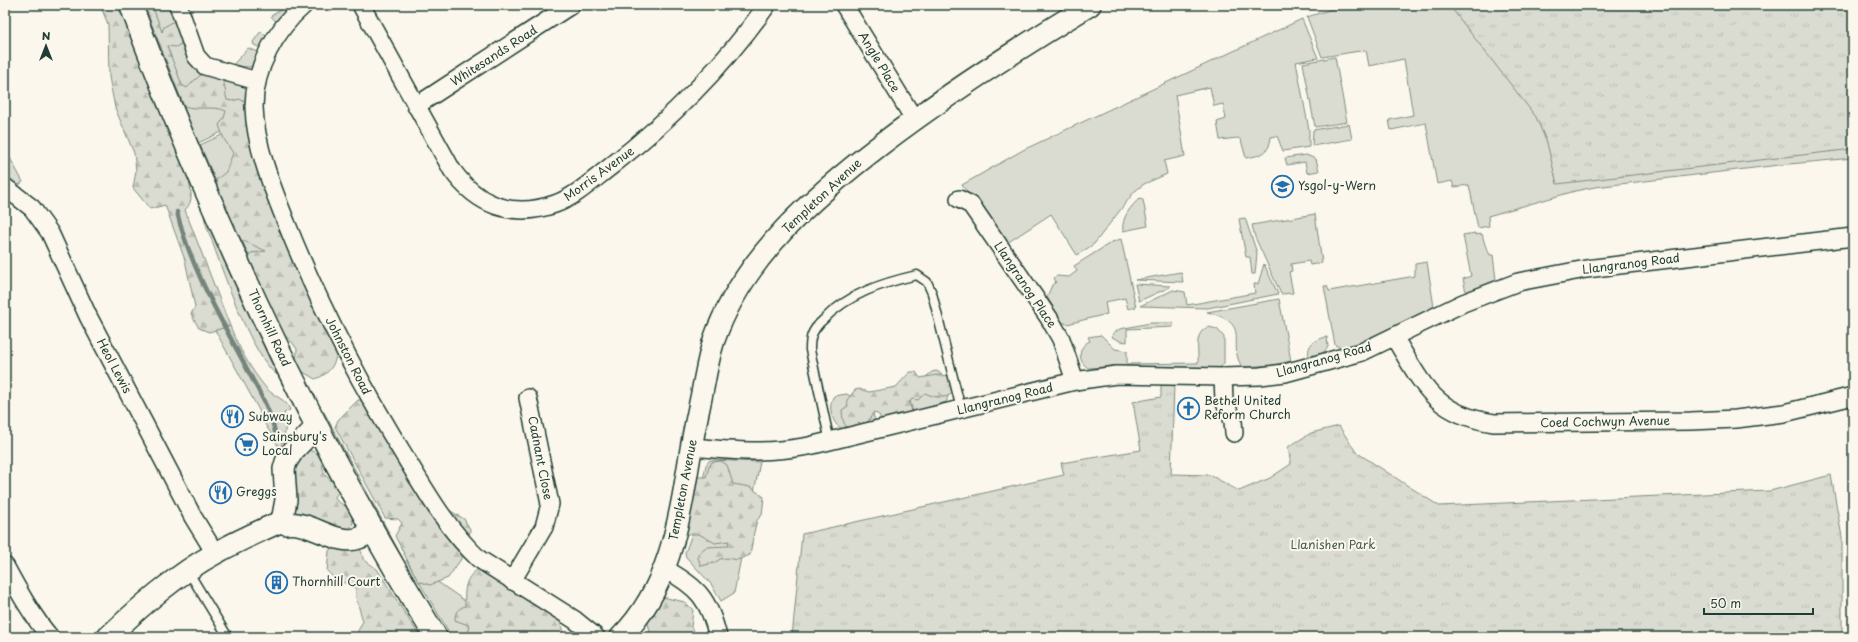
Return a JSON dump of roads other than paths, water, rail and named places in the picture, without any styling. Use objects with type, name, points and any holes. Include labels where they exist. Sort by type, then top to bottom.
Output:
[{"type":"main road","name":"Thornhill Road","points":[[131,5],[158,77],[206,192],[254,298],[316,427],[373,530],[436,637]]},
{"type":"street","points":[[178,5],[196,56],[205,66],[257,81]]},
{"type":"street","name":"Johnston Road","points":[[304,5],[275,39],[267,53],[257,81],[254,108],[267,170],[302,263],[339,342],[378,413],[445,520],[468,549],[479,559],[575,620],[596,637]]},
{"type":"street","name":"Morris Avenue","points":[[361,5],[452,170],[470,192],[481,200],[503,208],[529,209],[554,204],[566,199],[637,146],[712,76],[732,53],[767,5]]},
{"type":"street","name":"Whitesands Road","points":[[416,106],[571,5]]},
{"type":"street","name":"Angle Place","points":[[844,5],[914,119]]},
{"type":"street","name":"Templeton Avenue","points":[[621,637],[651,596],[665,568],[680,518],[691,447],[714,339],[734,297],[746,278],[776,239],[813,201],[852,167],[914,119],[958,88],[1090,5]]},
{"type":"street","name":"Heol Lewis","points":[[5,187],[32,208],[50,233],[88,316],[193,517],[215,553]]},
{"type":"street","name":"Llangranog Place","points":[[959,199],[971,205],[1040,304],[1061,339],[1075,381]]},
{"type":"street","name":"Llangranog Road","points":[[691,447],[728,451],[763,452],[798,448],[830,442],[1075,381],[1104,376],[1223,377],[1260,376],[1285,373],[1362,352],[1463,303],[1518,282],[1586,269],[1853,237]]},
{"type":"street","name":"Coed Cochwyn Avenue","points":[[1394,337],[1420,380],[1434,398],[1453,411],[1464,416],[1494,423],[1691,421],[1736,419],[1784,413],[1853,396]]},
{"type":"street","points":[[1223,377],[1223,397],[1233,421],[1234,433]]},
{"type":"street","name":"Cadnant Close","points":[[512,581],[544,527],[550,504],[528,398]]},
{"type":"street","points":[[282,521],[286,500],[284,469],[286,462],[293,451],[316,427]]},
{"type":"street","points":[[108,637],[131,616],[188,571],[215,553],[282,521]]},
{"type":"street","points":[[282,521],[286,524],[295,522],[340,538],[359,538],[373,530]]},
{"type":"street","points":[[5,566],[20,594],[50,637]]},
{"type":"street","points":[[665,568],[685,581],[700,594],[714,620],[718,637]]},
{"type":"lane","points":[[830,442],[810,350],[811,337],[819,324],[832,310],[852,296],[903,278],[917,275],[927,282],[932,293],[961,409]]},
{"type":"lane","points":[[188,571],[228,637]]},
{"type":"waterway","points":[[177,212],[189,252],[197,271],[215,309],[270,414],[275,432]]},
{"type":"place","name":"Ysgol-y-Wern","points":[[1283,186]]},
{"type":"place","name":"Bethel United Reform Church","points":[[1188,408]]},
{"type":"place","name":"Subway","points":[[233,417]]},
{"type":"place","name":"Sainsbury's Local","points":[[246,444]]},
{"type":"place","name":"Greggs","points":[[220,492]]},
{"type":"place","name":"Thornhill Court","points":[[277,582]]},
{"type":"park label","name":"Llanishen Park","points":[[1333,545]]}]
